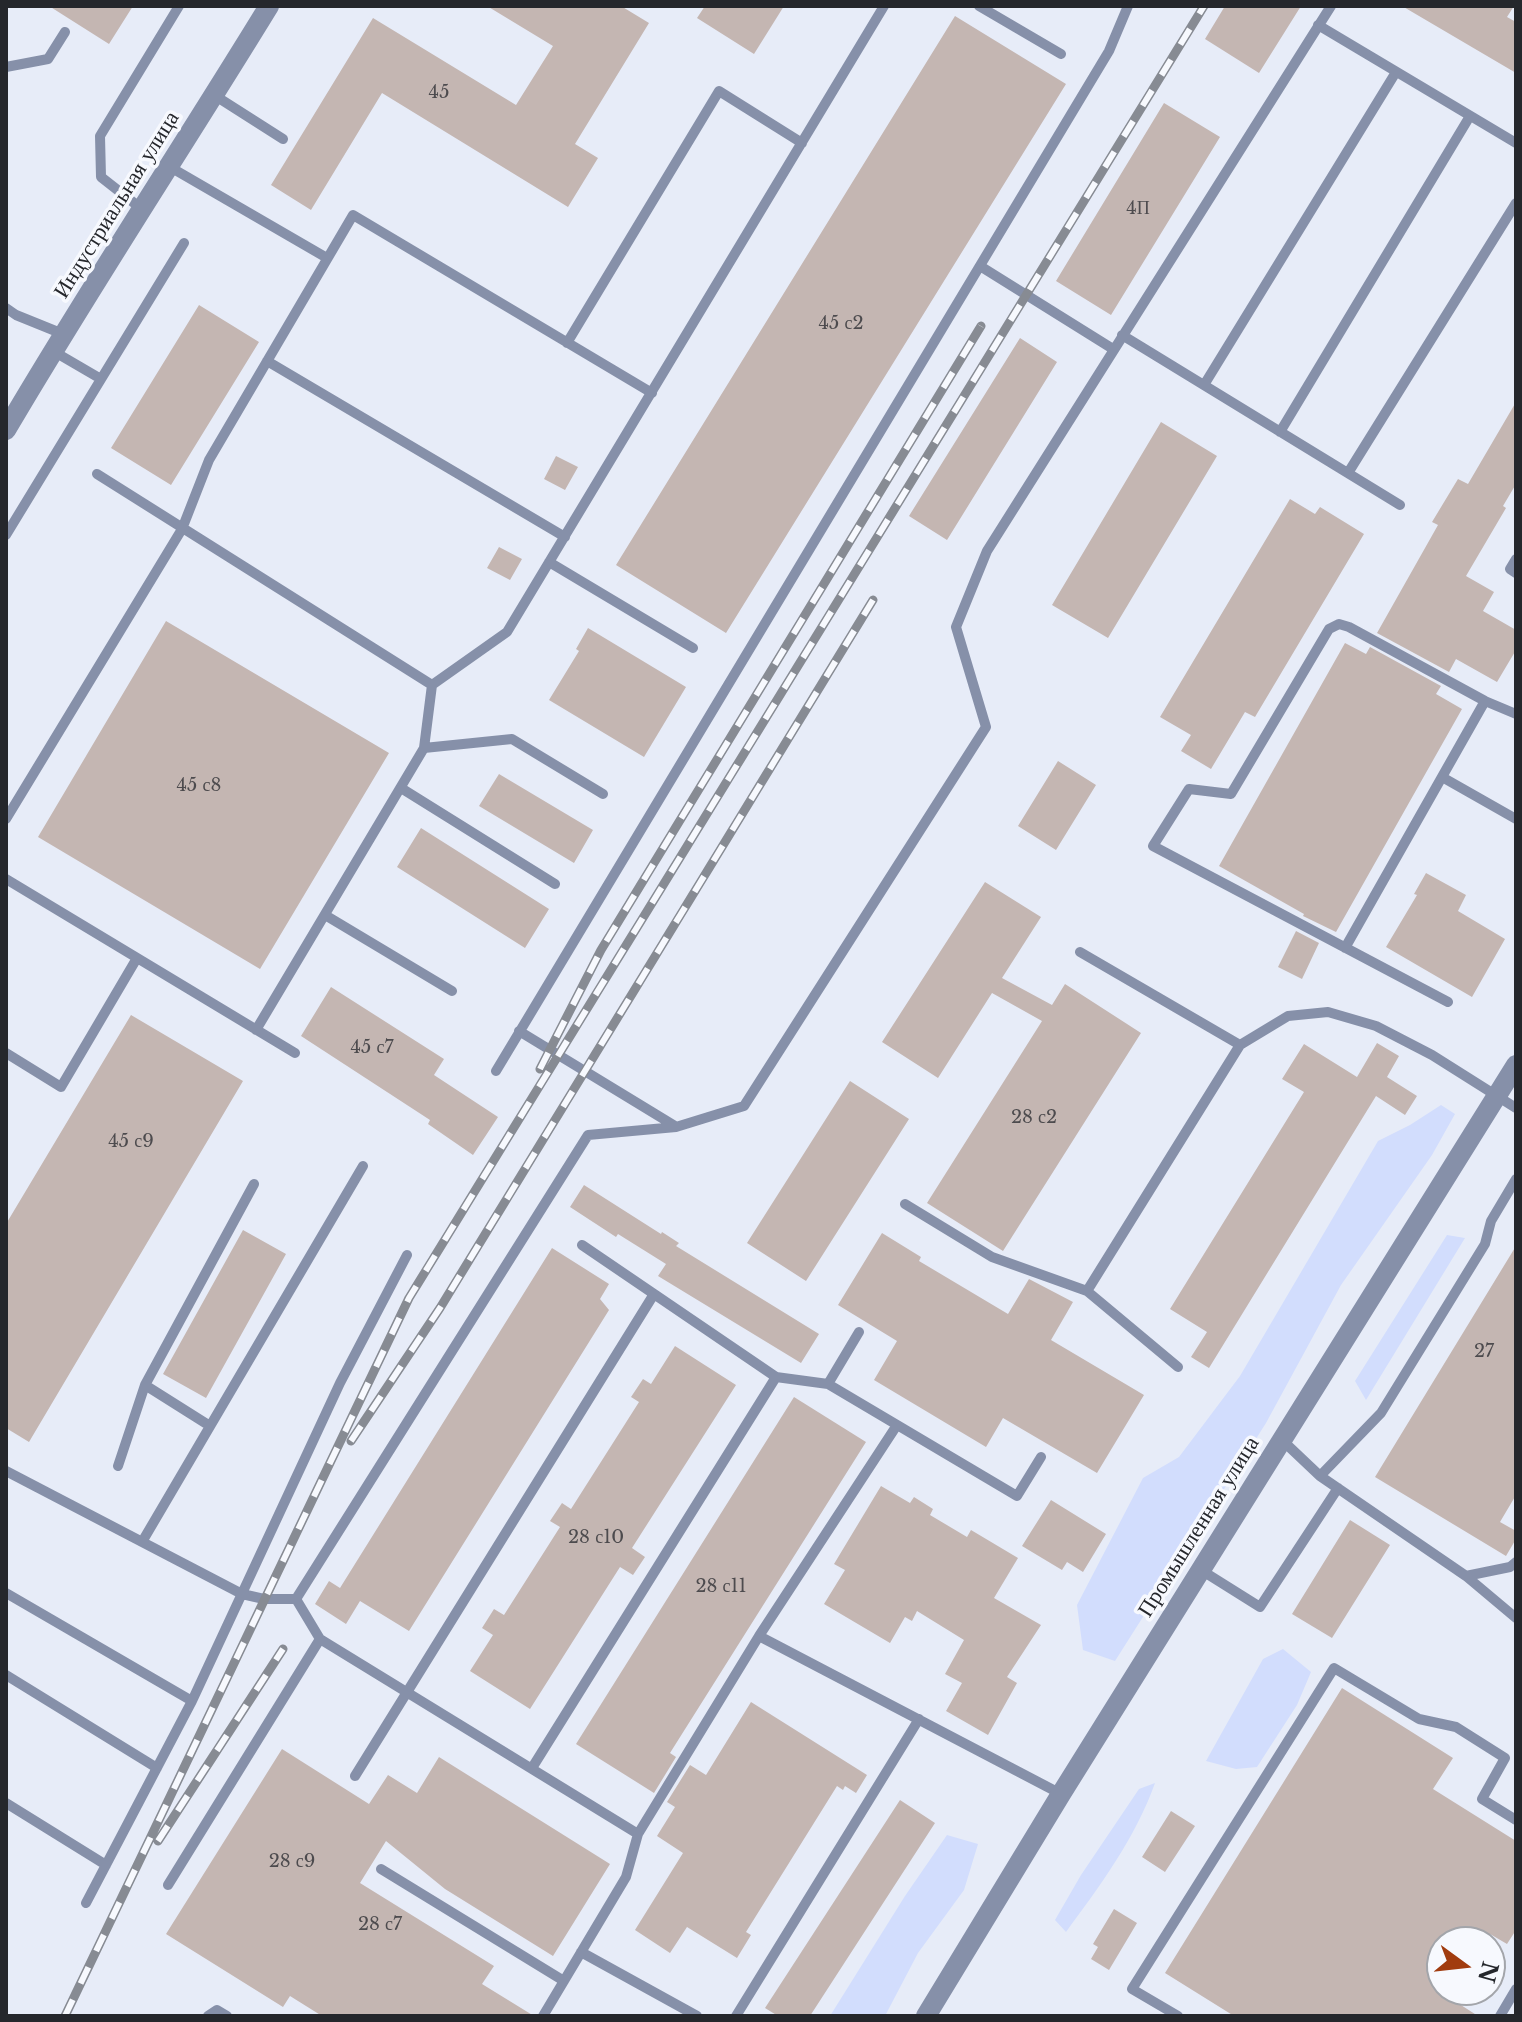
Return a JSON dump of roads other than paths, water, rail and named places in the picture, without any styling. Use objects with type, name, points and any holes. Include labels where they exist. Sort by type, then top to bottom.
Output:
[{"type":"street","name":"Индустриальная улица","points":[[6,430],[269,6]]},
{"type":"street","name":"Промышленная улица","points":[[926,2016],[1516,1065]]},
{"type":"lane","points":[[143,210],[101,177],[100,136],[179,6]]},
{"type":"lane","points":[[256,1030],[424,748],[432,685],[507,632],[884,6]]},
{"type":"lane","points":[[979,6],[1061,54]]},
{"type":"lane","points":[[496,1071],[1109,51],[1128,6]]},
{"type":"lane","points":[[296,1599],[588,1135],[676,1127],[744,1106],[986,727],[956,627],[987,551],[1331,6]]},
{"type":"lane","points":[[1318,25],[1516,143]]},
{"type":"lane","points":[[6,67],[48,59],[65,32]]},
{"type":"lane","points":[[1204,385],[1396,72]]},
{"type":"lane","points":[[567,343],[719,91],[802,143]]},
{"type":"lane","points":[[214,95],[283,139]]},
{"type":"lane","points":[[1280,432],[1470,116]]},
{"type":"lane","points":[[170,167],[327,258]]},
{"type":"lane","points":[[1348,473],[1516,203]]},
{"type":"lane","points":[[6,819],[182,529],[209,460],[353,215],[652,393]]},
{"type":"lane","points":[[6,535],[184,243]]},
{"type":"lane","points":[[980,266],[1113,349]]},
{"type":"lane","points":[[6,308],[58,342],[101,379]]},
{"type":"lane","points":[[1122,335],[1400,505]]},
{"type":"lane","points":[[267,361],[565,537]]},
{"type":"lane","points":[[97,474],[432,685]]},
{"type":"lane","points":[[1516,559],[1510,569],[1516,573]]},
{"type":"lane","points":[[549,562],[693,648]]},
{"type":"lane","points":[[1448,1002],[1153,846],[1189,789],[1231,794],[1329,629],[1339,624],[1485,701],[1516,714]]},
{"type":"lane","points":[[1345,948],[1485,701]]},
{"type":"lane","points":[[424,748],[512,739],[603,794]]},
{"type":"lane","points":[[1442,777],[1516,819]]},
{"type":"lane","points":[[401,788],[555,884]]},
{"type":"lane","points":[[6,879],[295,1053]]},
{"type":"lane","points":[[325,915],[452,991]]},
{"type":"lane","points":[[1080,952],[1240,1045]]},
{"type":"lane","points":[[6,1053],[61,1087],[137,958]]},
{"type":"lane","points":[[1087,1291],[1240,1045],[1288,1016],[1328,1012],[1376,1026],[1432,1055],[1516,1108]]},
{"type":"lane","points":[[519,1031],[676,1127]]},
{"type":"lane","points":[[142,1542],[363,1166]]},
{"type":"lane","points":[[1320,1476],[1381,1413],[1485,1244],[1491,1221],[1516,1179]]},
{"type":"lane","points":[[118,1466],[145,1385],[254,1184]]},
{"type":"lane","points":[[905,1204],[992,1257],[1087,1291],[1178,1367]]},
{"type":"lane","points":[[582,1245],[776,1377],[828,1384],[1017,1496],[1041,1457]]},
{"type":"lane","points":[[86,1903],[192,1701],[340,1383],[407,1255]]},
{"type":"lane","points":[[355,1776],[654,1294]]},
{"type":"lane","points":[[828,1384],[859,1332]]},
{"type":"lane","points":[[532,1768],[776,1377]]},
{"type":"lane","points":[[145,1385],[210,1426]]},
{"type":"lane","points":[[543,2016],[626,1877],[638,1834],[759,1636],[897,1425]]},
{"type":"lane","points":[[1282,1440],[1320,1476],[1466,1576],[1516,1618]]},
{"type":"lane","points":[[6,1471],[242,1594],[264,1599],[296,1599]]},
{"type":"lane","points":[[1201,1570],[1260,1607],[1338,1488]]},
{"type":"lane","points":[[1466,1576],[1510,1567],[1516,1562]]},
{"type":"lane","points":[[6,1593],[192,1701]]},
{"type":"lane","points":[[296,1599],[320,1639],[638,1834]]},
{"type":"lane","points":[[759,1636],[1061,1794]]},
{"type":"lane","points":[[168,1885],[320,1639]]},
{"type":"lane","points":[[1178,2016],[1132,1989],[1334,1668],[1419,1719],[1456,1727],[1505,1758],[1482,1799],[1516,1820]]},
{"type":"lane","points":[[6,1675],[157,1768]]},
{"type":"lane","points":[[736,2016],[919,1719]]},
{"type":"lane","points":[[6,1803],[106,1865]]},
{"type":"lane","points":[[381,1869],[564,1981]]},
{"type":"lane","points":[[581,1952],[697,2016]]},
{"type":"lane","points":[[1500,2016],[1516,1989]]},
{"type":"lane","points":[[208,2016],[217,2010],[227,2016]]},
{"type":"railway","points":[[65,2016],[409,1298],[1204,6]]},
{"type":"railway","points":[[540,1069],[601,950],[981,326]]},
{"type":"railway","points":[[351,1441],[440,1308],[873,600]]},
{"type":"railway","points":[[158,1841],[283,1649]]}]
